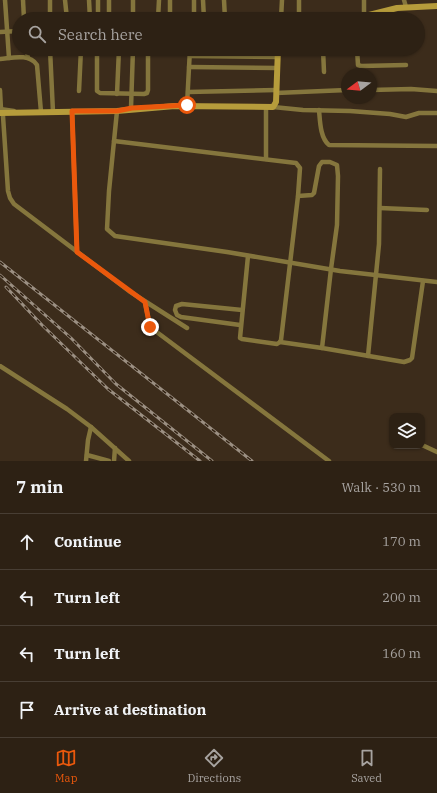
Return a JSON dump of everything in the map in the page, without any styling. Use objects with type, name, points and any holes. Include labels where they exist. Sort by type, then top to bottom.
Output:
[{"type":"street","points":[[5,0],[6,32],[9,58]]},
{"type":"street","points":[[23,0],[24,12]]},
{"type":"street","points":[[50,0],[50,12]]},
{"type":"street","points":[[65,0],[66,12]]},
{"type":"street","points":[[89,0],[90,12]]},
{"type":"street","points":[[98,0],[98,12]]},
{"type":"street","points":[[109,0],[109,12]]},
{"type":"street","points":[[133,0],[133,12]]},
{"type":"street","points":[[158,0],[158,12]]},
{"type":"street","points":[[170,0],[170,12]]},
{"type":"street","points":[[194,0],[194,12]]},
{"type":"street","points":[[203,0],[204,12]]},
{"type":"street","points":[[224,0],[225,12]]},
{"type":"street","points":[[282,0],[282,12]]},
{"type":"street","points":[[299,0],[299,12]]},
{"type":"street","points":[[364,0],[364,12]]},
{"type":"street","points":[[404,0],[406,7]]},
{"type":"street","points":[[380,12],[397,8],[436,4]]},
{"type":"street","points":[[0,32],[12,32]]},
{"type":"street","points":[[50,56],[53,112]]},
{"type":"street","points":[[79,91],[81,56]]},
{"type":"street","points":[[97,56],[97,91],[100,93],[117,94],[147,93],[148,56]]},
{"type":"street","points":[[117,94],[118,56]]},
{"type":"street","points":[[132,108],[133,56]]},
{"type":"street","points":[[187,105],[190,56],[278,57],[276,102],[273,107]]},
{"type":"street","points":[[323,56],[324,72]]},
{"type":"street","points":[[357,56],[358,65],[361,66],[406,65]]},
{"type":"street","points":[[0,59],[28,58],[37,65],[41,112]]},
{"type":"street","points":[[189,67],[277,68]]},
{"type":"street","points":[[377,90],[411,89],[437,91]]},
{"type":"street","points":[[0,90],[0,109],[22,112],[117,111],[132,108],[187,105],[273,107],[406,117],[419,114],[437,113]]},
{"type":"street","points":[[188,92],[341,90]]},
{"type":"street","points":[[266,108],[266,159]]},
{"type":"street","points":[[319,110],[319,119],[325,140],[329,145],[437,146]]},
{"type":"street","points":[[72,111],[77,252]]},
{"type":"street","points":[[117,111],[109,191],[107,229],[115,236],[330,269],[437,282]]},
{"type":"street","points":[[22,112],[1,115],[8,191],[14,204],[145,302],[186,328]]},
{"type":"street","points":[[114,140],[296,163],[299,165],[298,196],[280,342]]},
{"type":"street","points":[[298,196],[312,195],[314,193],[319,166],[322,162],[330,162],[337,165],[337,225],[330,269],[322,348]]},
{"type":"street","points":[[368,356],[379,244],[380,169]]},
{"type":"street","points":[[380,208],[427,210]]},
{"type":"street","points":[[248,256],[239,334],[242,340],[275,344],[280,342],[404,362],[412,358],[423,280]]},
{"type":"street","points":[[145,302],[150,327],[329,461]]},
{"type":"street","points":[[240,325],[181,317],[176,314],[175,310],[176,306],[182,304],[242,310]]},
{"type":"street","points":[[0,366],[67,409],[129,461]]},
{"type":"street","points":[[86,461],[90,427]]},
{"type":"street","points":[[425,446],[437,452]]},
{"type":"street","points":[[114,461],[115,448]]},
{"type":"street","points":[[86,455],[109,461]]},
{"type":"railway","points":[[0,262],[252,461]]},
{"type":"railway","points":[[0,275],[71,338],[116,384],[212,461]]},
{"type":"railway","points":[[6,287],[42,325],[108,389],[200,461]]},
{"type":"route","points":[[150,327],[145,302],[77,252],[72,111],[117,111],[132,108],[187,105]]}]
